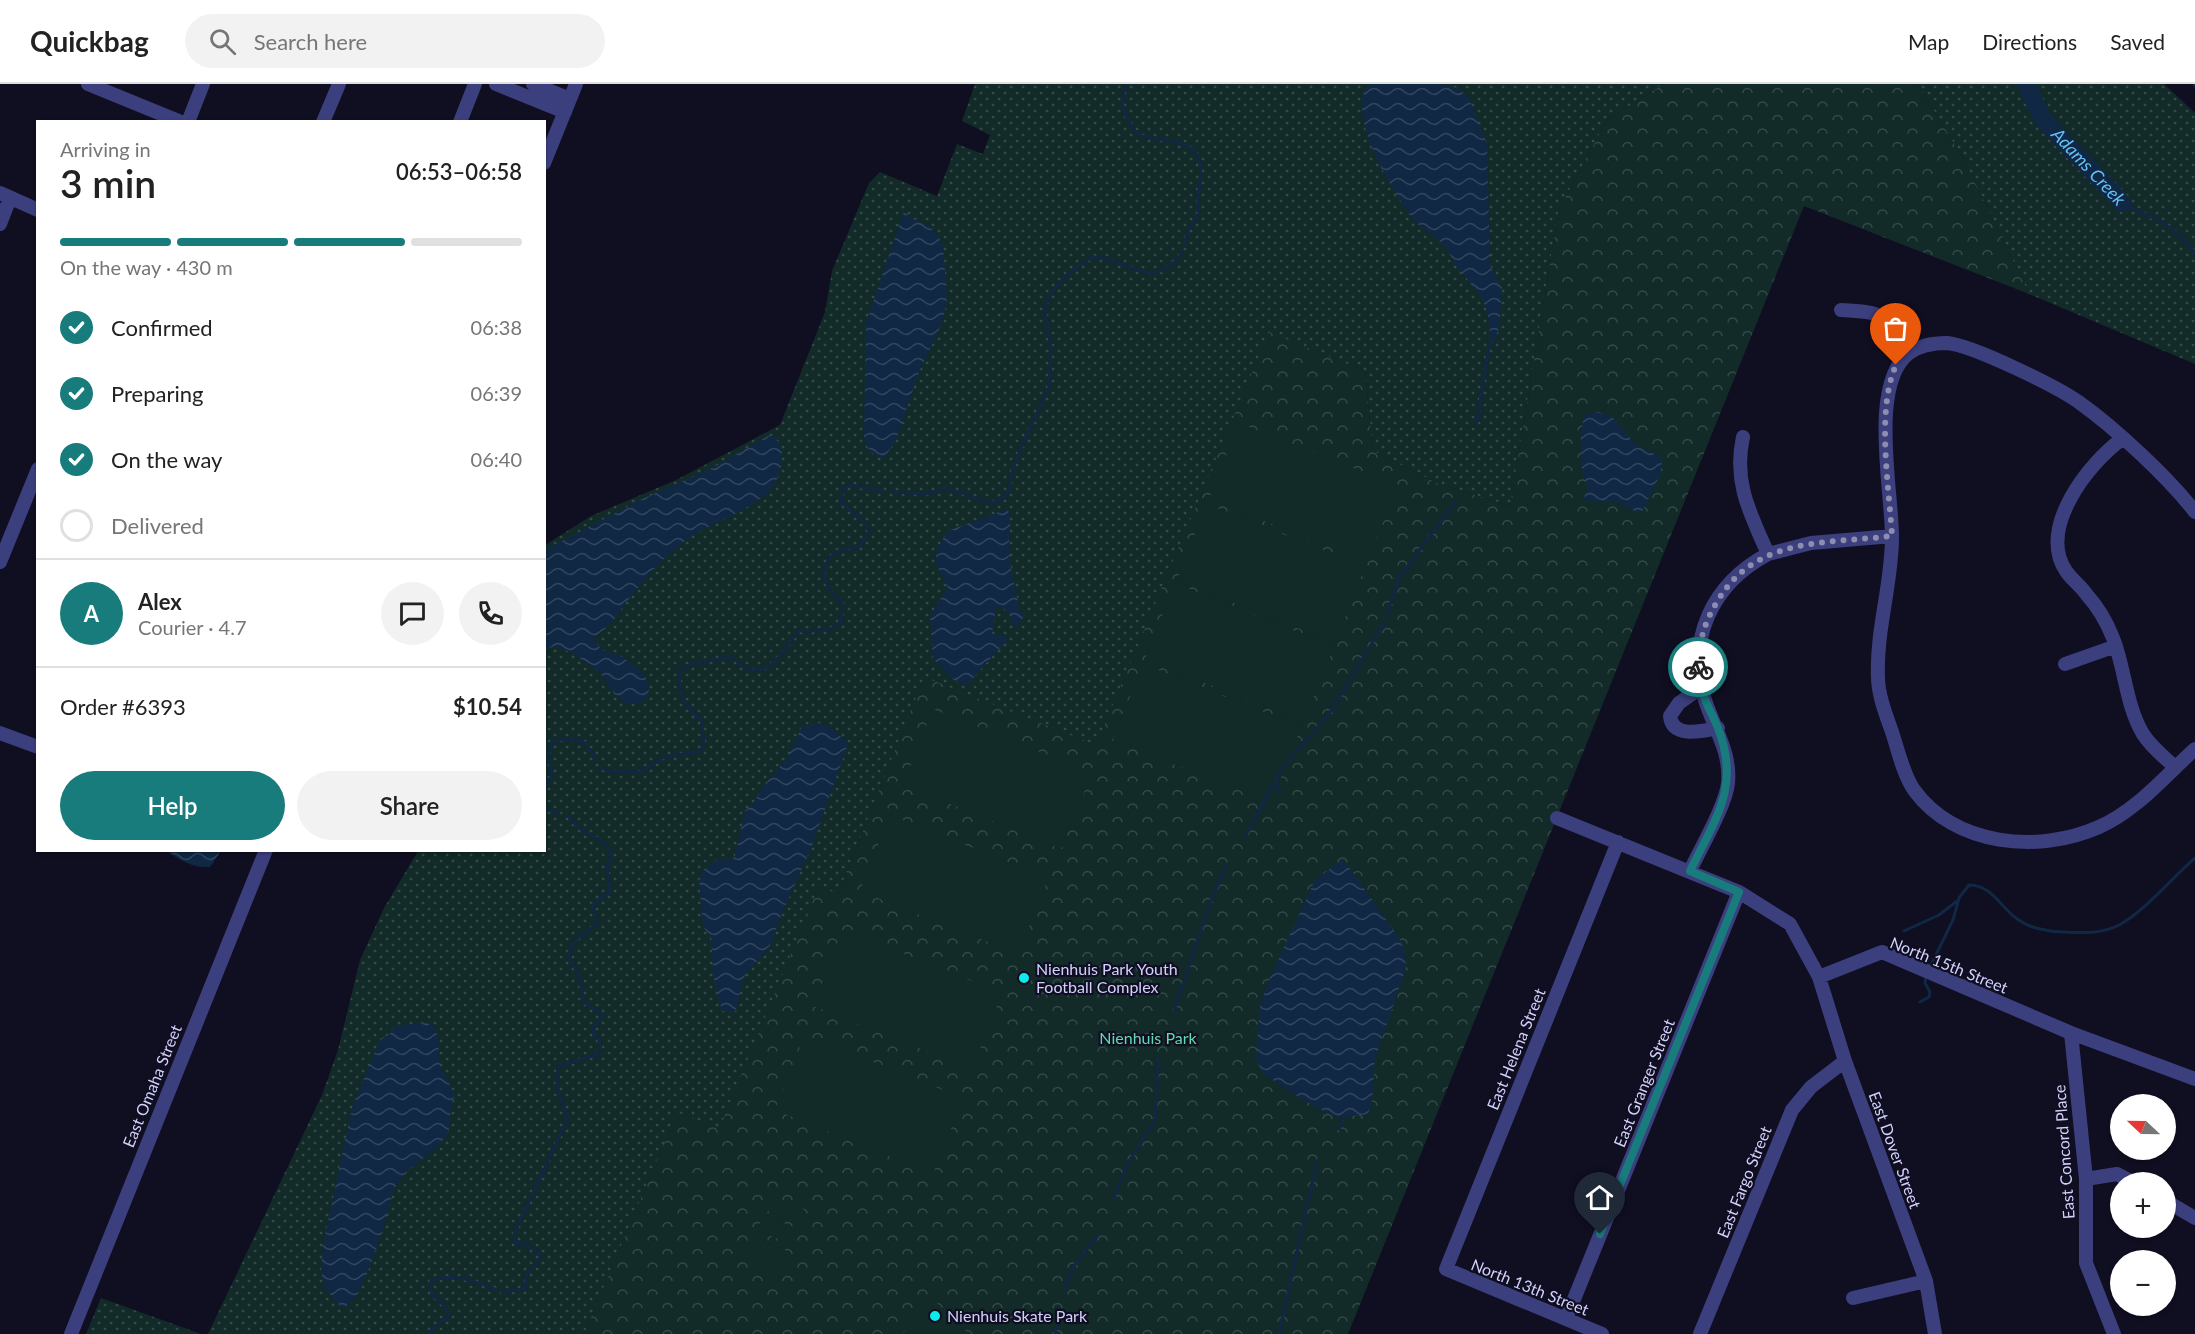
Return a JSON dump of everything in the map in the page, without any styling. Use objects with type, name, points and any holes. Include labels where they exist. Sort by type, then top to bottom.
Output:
[{"type":"street","points":[[88,84],[176,120]]},
{"type":"street","points":[[189,120],[203,84]]},
{"type":"street","points":[[325,120],[339,84]]},
{"type":"street","points":[[461,120],[475,84]]},
{"type":"street","points":[[496,84],[568,105]]},
{"type":"street","points":[[533,84],[568,105]]},
{"type":"street","points":[[546,158],[576,84]]},
{"type":"street","points":[[0,224],[5,196],[36,209]]},
{"type":"street","points":[[1841,309],[1883,315],[1900,332],[1911,351]]},
{"type":"street","points":[[2195,512],[2122,439],[2081,404],[2054,386],[1966,348],[1949,343],[1928,345],[1911,351],[1896,365],[1889,381],[1885,404],[1892,536],[1891,573],[1877,679],[1897,748],[1912,788],[1932,809],[1956,827],[1981,836],[2026,843],[2066,839],[2101,827],[2137,804],[2195,749]]},
{"type":"street","points":[[1743,437],[1738,459],[1742,486],[1768,554]]},
{"type":"street","points":[[2122,439],[2108,449],[2075,490],[2058,531],[2058,554],[2065,570],[2088,595],[2104,620],[2116,646],[2135,718],[2143,734],[2155,749],[2175,767]]},
{"type":"street","points":[[0,562],[36,474]]},
{"type":"street","points":[[1690,871],[1728,784],[1727,757],[1698,671],[1699,640],[1726,585],[1748,565],[1768,554],[1811,543],[1892,536]]},
{"type":"street","points":[[2065,664],[2116,646]]},
{"type":"street","points":[[1702,687],[1679,704],[1670,716],[1671,722],[1677,729],[1684,731],[1718,728]]},
{"type":"street","points":[[0,733],[36,746]]},
{"type":"street","points":[[1557,818],[1739,892],[1790,924],[1819,977]]},
{"type":"street","name":"East Helena Street","points":[[1446,1269],[1618,842]]},
{"type":"street","name":"East Omaha Street","points":[[71,1334],[265,852]]},
{"type":"street","name":"East Granger Street","points":[[1566,1319],[1739,892]]},
{"type":"street","name":"North 15th Street","points":[[1819,977],[1882,952],[2071,1033],[2195,1079]]},
{"type":"street","name":"East Dover Street","points":[[1819,977],[1845,1061],[1926,1281],[1935,1334]]},
{"type":"street","name":"East Concord Place","points":[[2071,1033],[2086,1179],[2086,1263],[2114,1334]]},
{"type":"street","name":"East Fargo Street","points":[[1700,1334],[1792,1110],[1811,1087],[1845,1061]]},
{"type":"street","points":[[2086,1179],[2110,1175]]},
{"type":"street","points":[[2176,1207],[2195,1218]]},
{"type":"street","name":"North 13th Street","points":[[1446,1269],[1455,1275],[1602,1334]]},
{"type":"street","points":[[1853,1298],[1926,1281]]},
{"type":"green space","points":[[975,84],[1664,84],[1607,120],[1559,209],[1510,506],[1437,483],[1373,451],[1365,371],[1269,333],[1096,746],[924,678],[838,894],[819,887],[719,1130],[677,1113],[584,1334],[208,1334],[322,1095],[338,1050],[360,960],[384,908],[417,852],[546,852],[546,544],[591,516],[676,480],[780,425],[825,312],[832,271],[869,183],[880,172],[937,196],[957,144],[983,154],[990,135],[962,121]]},
{"type":"green space","name":"Nienhuis Park","points":[[1664,84],[1918,84],[1964,160],[2029,294],[1804,206],[1348,1334],[584,1334],[677,1112],[719,1129],[819,886],[838,894],[924,677],[1096,745],[1269,332],[1365,371],[1373,451],[1437,483],[1510,506],[1559,209],[1607,120]]},
{"type":"green space","points":[[1918,84],[2164,84],[2195,113],[2195,364],[2029,294],[1964,160]]},
{"type":"green space","points":[[1239,423],[1398,486],[1367,562],[1209,499]]},
{"type":"green space","points":[[1207,504],[1365,567],[1335,643],[1177,580]]},
{"type":"green space","points":[[1175,583],[1334,647],[1303,722],[1145,659]]},
{"type":"green space","points":[[1143,664],[1301,727],[1271,803],[1113,740]]},
{"type":"green space","points":[[933,709],[1092,773],[1061,849],[903,785]]},
{"type":"green space","points":[[890,815],[1048,878],[1018,954],[860,891]]},
{"type":"green space","points":[[843,930],[1002,993],[972,1069],[813,1006]]},
{"type":"green space","points":[[805,1035],[963,1098],[933,1174],[775,1110]]},
{"type":"green space","points":[[772,1195],[804,1209],[798,1224],[765,1210]]},
{"type":"green space","points":[[763,1215],[796,1228],[789,1244],[757,1230]]},
{"type":"green space","points":[[753,1236],[787,1251],[778,1272],[744,1257]]},
{"type":"green space","points":[[101,1298],[201,1334],[86,1334]]},
{"type":"green space","name":"Nienhuis Skate Park","points":[[932,1302],[937,1303],[969,1334],[902,1334]]},
{"type":"water","points":[[1369,84],[1437,84],[1458,88],[1469,98],[1487,144],[1490,265],[1502,288],[1499,328],[1494,342],[1489,345],[1489,321],[1480,296],[1446,248],[1409,214],[1391,186],[1373,150],[1362,113],[1363,97]]},
{"type":"water","points":[[904,211],[934,231],[943,246],[947,298],[939,330],[919,372],[896,440],[885,457],[881,457],[871,452],[864,438],[866,323]]},
{"type":"water","points":[[1596,412],[1612,417],[1635,444],[1662,458],[1661,473],[1642,512],[1616,502],[1591,502],[1583,499],[1588,489],[1581,462],[1581,432],[1585,415]]},
{"type":"water","points":[[770,435],[776,439],[782,453],[780,470],[769,491],[743,510],[694,535],[660,562],[611,624],[594,640],[602,650],[619,655],[635,666],[646,678],[649,690],[647,698],[640,703],[627,703],[615,695],[601,673],[574,654],[556,646],[546,649],[546,549],[640,500],[712,468]]},
{"type":"water","points":[[1007,509],[1010,520],[1009,550],[1013,576],[1020,611],[1026,614],[1015,628],[1010,621],[1012,616],[1002,607],[996,607],[992,633],[997,636],[1006,636],[1007,640],[967,685],[955,681],[933,659],[930,616],[948,587],[937,565],[937,554],[948,531]]},
{"type":"water","points":[[819,723],[832,728],[848,743],[846,750],[811,848],[771,942],[745,976],[735,1012],[722,1011],[713,975],[711,936],[703,927],[699,881],[703,870],[718,859],[731,860],[735,856],[745,811],[788,757],[801,728]]},
{"type":"water","points":[[168,852],[220,852],[210,867],[187,863]]},
{"type":"water","points":[[1343,859],[1400,939],[1405,953],[1406,968],[1375,1059],[1372,1101],[1368,1114],[1338,1118],[1303,1100],[1262,1073],[1256,1058],[1260,1005],[1268,982],[1315,880]]},
{"type":"water","points":[[424,1022],[434,1026],[438,1037],[440,1066],[455,1095],[451,1107],[449,1129],[444,1139],[407,1171],[396,1186],[366,1276],[350,1303],[342,1308],[324,1287],[321,1269],[323,1245],[352,1108],[380,1039],[390,1034],[393,1027]]},
{"type":"waterway","points":[[1128,84],[1124,90],[1124,110],[1137,134],[1184,145],[1191,148],[1200,161],[1199,214],[1189,228],[1184,244]]},
{"type":"waterway","name":"Adams Creek","points":[[2026,84],[2043,119],[2122,203]]},
{"type":"waterway","name":"Adams Creek","points":[[2122,203],[2154,218],[2179,234],[2195,253]]},
{"type":"waterway","points":[[893,492],[926,494],[942,489],[960,492],[987,503],[1000,501],[1008,493],[1014,464],[1049,387],[1051,348],[1045,311],[1047,299],[1066,275],[1092,257],[1104,258],[1149,272],[1160,271],[1171,265],[1182,253]]},
{"type":"waterway","points":[[1477,422],[1489,345]]},
{"type":"waterway","points":[[601,768],[610,771],[641,772],[664,757],[698,752],[704,746],[702,721],[683,699],[680,685],[681,669],[691,664],[731,657],[742,666],[752,670],[761,670],[776,660],[799,631],[824,630],[836,626],[840,621],[842,602],[827,585],[825,566],[837,551],[859,547],[869,533],[867,525],[841,502],[843,490],[850,485],[884,491]]},
{"type":"waterway","points":[[1387,614],[1399,578],[1456,501]]},
{"type":"waterway","points":[[1246,835],[1281,770],[1332,710],[1384,623]]},
{"type":"waterway","points":[[546,787],[552,775],[548,750],[552,742],[564,739],[584,742],[596,759]]},
{"type":"waterway","points":[[1276,782],[1280,792]]},
{"type":"waterway","points":[[546,810],[559,813]]},
{"type":"waterway","points":[[502,1293],[526,1288],[526,1276],[541,1257],[538,1252],[520,1242],[516,1245],[514,1234],[568,1118],[557,1086],[559,1066],[596,1055],[601,1049],[599,1040],[593,1032],[594,1026],[603,1014],[583,1002],[579,974],[570,961],[569,952],[577,939],[598,923],[592,905],[610,892],[607,866],[612,854],[603,843],[578,827],[569,816]]},
{"type":"waterway","points":[[1930,967],[1953,920],[1959,898],[1969,885],[1983,888],[2016,918],[2033,927],[2058,932],[2085,933],[2112,928],[2129,919],[2195,858]]},
{"type":"waterway","points":[[1174,1011],[1210,903],[1226,867]]},
{"type":"waterway","points":[[1904,931],[1939,915],[1957,901]]},
{"type":"waterway","points":[[1920,1002],[1929,997],[1930,992],[1925,983],[1926,976]]},
{"type":"waterway","points":[[1113,1200],[1128,1163],[1155,1120],[1158,1059]]},
{"type":"waterway","points":[[1339,1129],[1345,1117]]},
{"type":"waterway","points":[[1279,1334],[1317,1161]]},
{"type":"waterway","points":[[1065,1289],[1073,1267],[1098,1235]]},
{"type":"waterway","points":[[427,1334],[449,1315],[434,1296],[431,1281],[439,1278],[456,1278],[473,1281],[497,1290]]},
{"type":"waterway","points":[[1055,1334],[1060,1309]]},
{"type":"way so far","points":[[1698,667],[1699,640],[1711,612],[1726,585],[1748,565],[1768,554],[1811,543],[1892,536],[1885,404],[1889,381],[1896,365]]},
{"type":"place","name":"Nienhuis Park Youth Football Complex","points":[[1024,978]]},
{"type":"place","name":"Nienhuis Skate Park","points":[[935,1316]]},
{"type":"route","points":[[1600,1234],[1739,892],[1690,871],[1716,816],[1728,784],[1727,757],[1718,728],[1706,702],[1698,667]]}]
